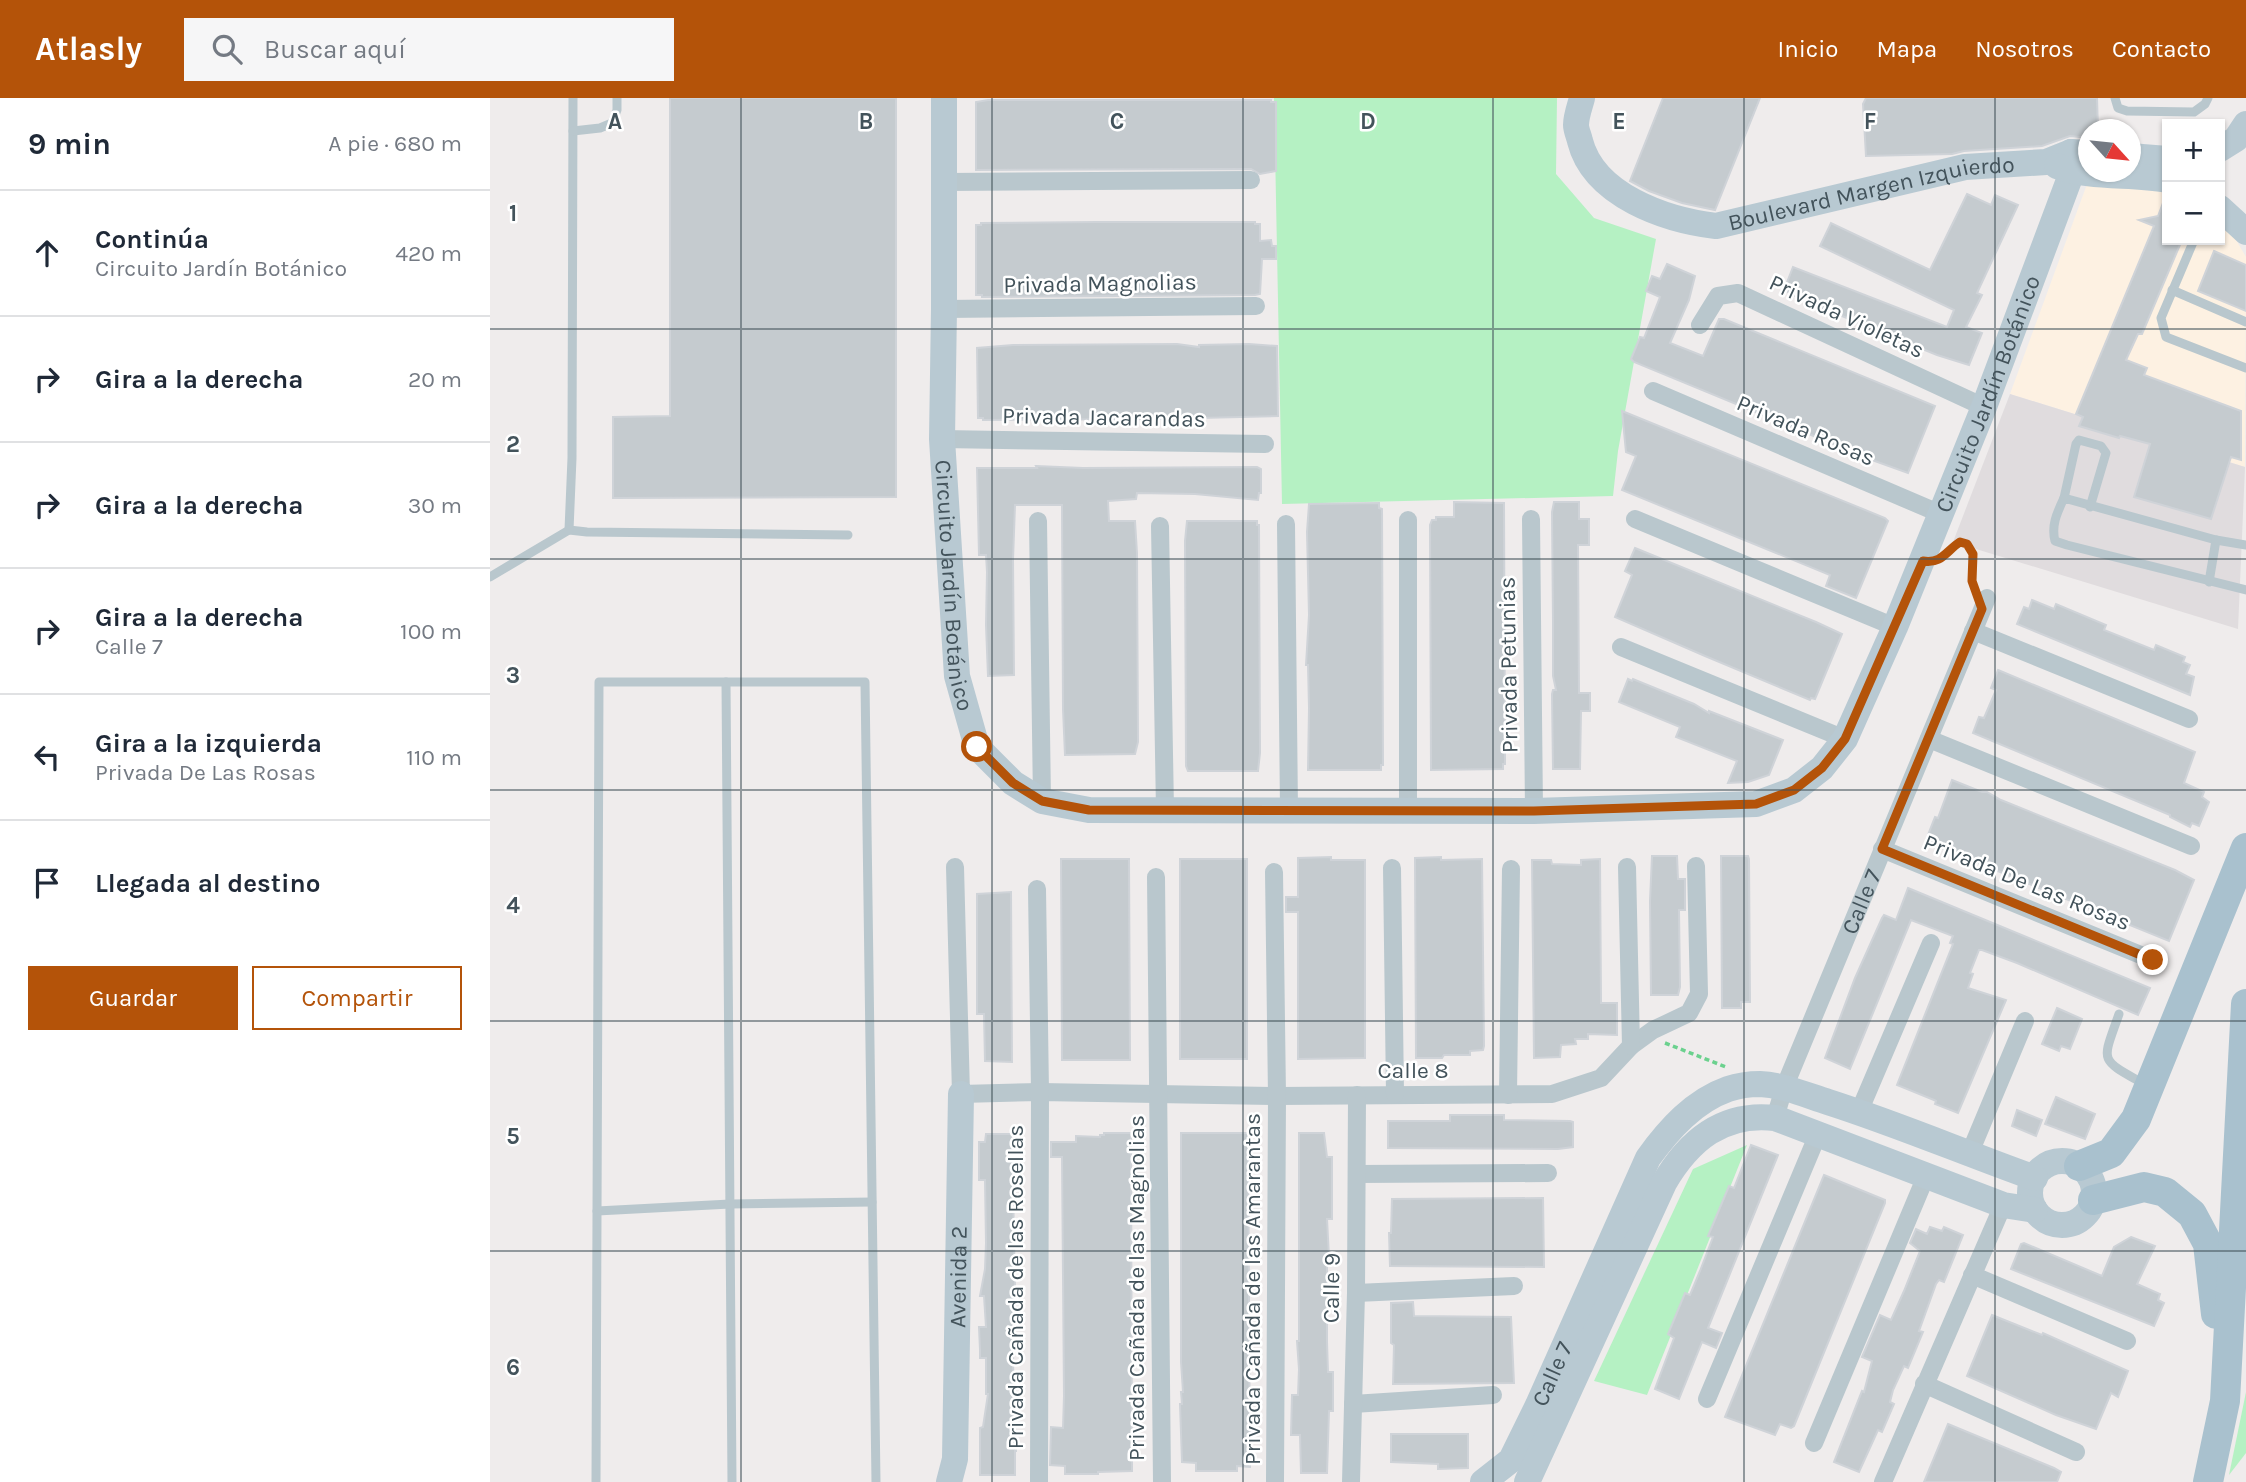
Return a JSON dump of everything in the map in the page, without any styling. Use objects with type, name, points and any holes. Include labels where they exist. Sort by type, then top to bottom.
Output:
[{"type":"main road","points":[[2079,1166],[2111,1153],[2136,1119],[2246,848]]},
{"type":"main road","points":[[2208,1482],[2225,1401],[2241,1217],[2246,1004]]},
{"type":"main road","points":[[2093,1200],[2144,1187],[2165,1192],[2192,1214],[2208,1244],[2225,1401]]},
{"type":"street","name":"Circuito Jardín Botánico","points":[[944,98],[942,439],[957,676],[977,747],[1013,783],[1042,801],[1089,810],[1534,811],[1756,804],[1794,790],[1822,768],[1845,739],[1923,561],[2077,159]]},
{"type":"street","name":"Boulevard Margen Izquierdo","points":[[1582,98],[1576,125],[1583,152],[1595,172],[1627,197],[1651,210],[1688,222],[1716,226],[1965,167],[2077,159],[2162,179]]},
{"type":"street","points":[[2225,146],[2236,139],[2246,124]]},
{"type":"street","points":[[2141,157],[2162,159]]},
{"type":"street","points":[[945,182],[1251,180]]},
{"type":"street","points":[[2225,211],[2246,232]]},
{"type":"street","name":"Privada Violetas","points":[[1700,325],[1718,296],[1738,293],[1984,407]]},
{"type":"street","name":"Privada Magnolias","points":[[944,309],[1256,306]]},
{"type":"street","name":"Privada Rosas","points":[[1653,391],[1941,514]]},
{"type":"street","name":"Privada Jacarandas","points":[[942,439],[1265,444]]},
{"type":"street","name":"Privada Petunias","points":[[1531,519],[1534,811]]},
{"type":"street","points":[[1635,519],[1895,627]]},
{"type":"street","points":[[1408,520],[1408,809]]},
{"type":"street","points":[[1038,521],[1042,801]]},
{"type":"street","points":[[1286,524],[1289,811]]},
{"type":"street","points":[[1160,526],[1166,810]]},
{"type":"street","name":"Calle 7","points":[[1527,1482],[1677,1160],[1695,1142],[1716,1127],[1756,1116],[1775,1118],[1772,1086],[1882,849],[1984,603]]},
{"type":"street","points":[[1973,631],[2189,719]]},
{"type":"street","points":[[1621,647],[1845,739]]},
{"type":"street","points":[[1929,739],[2191,846]]},
{"type":"street","name":"Privada De Las Rosas","points":[[1882,849],[2153,960]]},
{"type":"street","name":"Calle 8","points":[[961,1094],[1040,1092],[1277,1096],[1508,1095],[1552,1094],[1592,1082],[1607,1073],[1631,1045],[1653,1030],[1689,1013],[1697,1001],[1696,866]]},
{"type":"street","points":[[955,867],[961,1094]]},
{"type":"street","points":[[1627,867],[1631,1045]]},
{"type":"street","points":[[1392,868],[1395,1094]]},
{"type":"street","points":[[1508,1095],[1511,869]]},
{"type":"street","name":"Privada Cañada de las Amarantas","points":[[1274,872],[1277,1096],[1275,1482]]},
{"type":"street","name":"Privada Cañada de las Magnolias","points":[[1156,877],[1162,1482]]},
{"type":"street","name":"Privada Cañada de las Rosellas","points":[[1037,889],[1040,1092],[1039,1482]]},
{"type":"street","points":[[1859,1112],[1931,943]]},
{"type":"street","points":[[1969,1155],[2025,1021]]},
{"type":"street","points":[[1772,1086],[1859,1112],[2035,1178]]},
{"type":"street","name":"Calle 7","points":[[1501,1477],[1538,1405],[1648,1158],[1667,1132],[1688,1112],[1730,1088],[1772,1086]]},
{"type":"street","name":"Avenida 2","points":[[955,1474],[961,1094]]},
{"type":"street","name":"Calle 9","points":[[1351,1482],[1357,1095]]},
{"type":"street","points":[[1775,1118],[2003,1205],[2035,1210]]},
{"type":"street","points":[[1706,1399],[1818,1134]]},
{"type":"street","points":[[2057,1162],[2079,1166],[2091,1179],[2094,1189],[2089,1211],[2081,1219],[2066,1225],[2055,1225],[2043,1219],[2035,1210],[2030,1194],[2035,1178],[2042,1169],[2057,1162]]},
{"type":"street","points":[[1357,1174],[1548,1174]]},
{"type":"street","points":[[1814,1443],[1926,1176]]},
{"type":"street","points":[[1883,1482],[2003,1205]]},
{"type":"street","points":[[1972,1275],[2127,1341]]},
{"type":"street","points":[[1356,1293],[1514,1286]]},
{"type":"street","points":[[1924,1384],[2076,1452]]},
{"type":"street","points":[[1353,1404],[1493,1395]]},
{"type":"lane","points":[[569,530],[572,444],[573,98]]},
{"type":"lane","points":[[573,131],[600,128],[612,123],[617,110],[617,98]]},
{"type":"lane","points":[[2115,98],[2118,108],[2127,111],[2194,112],[2205,104],[2208,98]]},
{"type":"lane","points":[[2155,98],[2155,111]]},
{"type":"lane","points":[[2192,245],[2161,318],[2166,337],[2246,368]]},
{"type":"lane","points":[[2172,290],[2246,322]]},
{"type":"lane","points":[[2090,507],[2106,453],[2101,446],[2080,440],[2076,443],[2064,498],[2052,531],[2055,541],[2246,590]]},
{"type":"lane","points":[[2064,498],[2217,540],[2246,545]]},
{"type":"lane","points":[[490,577],[569,530],[848,535]]},
{"type":"lane","points":[[2209,582],[2217,540]]},
{"type":"lane","points":[[596,1482],[599,682],[865,681],[876,1482]]},
{"type":"lane","points":[[726,682],[732,1482]]},
{"type":"lane","points":[[2119,1014],[2106,1051],[2107,1058],[2111,1065],[2149,1087]]},
{"type":"lane","points":[[597,1211],[730,1204],[872,1202]]},
{"type":"path","points":[[1923,561],[1940,560],[1960,542],[1967,544],[1973,554],[1972,581],[1984,603]]},
{"type":"path","points":[[1653,1030],[1665,1044],[1772,1086]]},
{"type":"shaded area","points":[[2088,182],[2123,182],[2162,189],[2162,245],[2225,245],[2225,221],[2246,257],[2245,467],[2010,394]]},
{"type":"shaded area","points":[[2010,394],[2245,467],[2238,629],[1953,542]]},
{"type":"green space","points":[[1274,98],[1557,98],[1556,174],[1594,218],[1656,239],[1618,451],[1613,496],[1282,504]]},
{"type":"green space","points":[[1747,1145],[1647,1395],[1594,1381],[1693,1169]]},
{"type":"green space","points":[[2246,1392],[2246,1453],[2229,1475]]},
{"type":"building","points":[[670,98],[896,98],[896,497],[613,498],[613,417],[670,416]]},
{"type":"building","points":[[1663,98],[1760,98],[1715,210],[1682,203],[1630,181]]},
{"type":"building","points":[[1866,98],[2097,98],[2098,119],[2078,119],[2078,137],[2070,136],[2042,146],[1952,154],[1866,156],[1863,104]]},
{"type":"building","points":[[1271,100],[1276,102],[1276,171],[1260,174],[1251,169],[976,170],[976,102]]},
{"type":"building","points":[[1967,194],[1991,205],[1995,195],[2018,205],[1977,293],[1982,295],[1966,327],[1982,333],[1969,365],[1937,355],[1784,290],[1793,267],[1947,327],[1954,310],[1820,246],[1831,223],[1930,270]]},
{"type":"building","points":[[2162,206],[2162,245],[2180,245],[2142,334],[2138,334],[2126,360],[2147,368],[2144,375],[2241,411],[2241,460],[2231,457],[2211,519],[2134,497],[2150,444],[2079,426],[2083,417],[2076,414],[2154,226],[2139,220],[2158,216]]},
{"type":"building","points":[[1255,222],[1260,224],[1260,241],[1271,240],[1272,246],[1276,246],[1276,259],[1262,259],[1260,294],[1255,295],[976,295],[976,225]]},
{"type":"building","points":[[2214,251],[2246,265],[2246,311],[2198,291]]},
{"type":"building","points":[[1667,264],[1695,276],[1689,300],[1670,343],[1703,356],[1719,319],[1724,319],[1935,406],[1908,473],[1634,362],[1631,359],[1640,337],[1644,338],[1660,297],[1646,291],[1652,276],[1660,279]]},
{"type":"building","points":[[1177,344],[1199,347],[1249,344],[1277,346],[1278,416],[1157,419],[978,418],[977,348],[1013,345]]},
{"type":"building","points":[[1622,411],[1885,518],[1888,521],[1856,598],[1826,586],[1830,575],[1622,490],[1636,456],[1626,452]]},
{"type":"building","points":[[1036,466],[1261,469],[1261,493],[1258,500],[1195,494],[1137,493],[1136,499],[1108,501],[1109,521],[1135,521],[1138,742],[1135,754],[1065,755],[1062,505],[1015,505],[1014,675],[988,676],[987,572],[986,555],[979,555],[977,468],[1037,468]]},
{"type":"building","points":[[1454,502],[1504,503],[1503,769],[1431,770],[1430,525],[1436,517],[1454,517]]},
{"type":"building","points":[[1554,502],[1579,502],[1579,519],[1589,519],[1589,545],[1578,545],[1579,693],[1590,693],[1590,711],[1581,711],[1580,769],[1553,769],[1552,694],[1553,690],[1556,690],[1553,676]]},
{"type":"building","points":[[1379,503],[1379,508],[1382,509],[1383,765],[1381,770],[1308,770],[1309,708],[1306,665],[1309,504]]},
{"type":"building","points":[[1187,521],[1257,521],[1259,525],[1258,771],[1188,771],[1186,766]]},
{"type":"building","points":[[1635,548],[1842,634],[1815,699],[1810,700],[1615,617],[1632,575],[1625,571]]},
{"type":"building","points":[[2032,600],[2054,609],[2056,604],[2106,625],[2104,630],[2154,650],[2156,645],[2185,657],[2183,662],[2190,665],[2186,674],[2194,677],[2190,695],[2017,624],[2024,607],[2029,609]]},
{"type":"building","points":[[1998,670],[2195,752],[2184,783],[2204,792],[2202,797],[2209,802],[2199,826],[2192,823],[2190,827],[2170,815],[1973,733],[1979,717],[1984,718],[1996,690],[1991,688]]},
{"type":"building","points":[[1628,679],[1783,740],[1769,775],[1748,782],[1728,783],[1737,761],[1676,737],[1680,727],[1619,702]]},
{"type":"building","points":[[1952,780],[1987,792],[2194,880],[2169,941],[1929,843],[1926,840],[1935,817],[1938,818]]},
{"type":"building","points":[[1652,856],[1677,856],[1678,879],[1685,879],[1685,910],[1679,910],[1678,995],[1651,995]]},
{"type":"building","points":[[1721,856],[1748,856],[1749,859],[1750,1002],[1741,1002],[1741,1008],[1722,1008]]},
{"type":"building","points":[[1331,857],[1331,860],[1365,860],[1365,1058],[1298,1059],[1298,912],[1286,912],[1286,897],[1298,897],[1298,858]]},
{"type":"building","points":[[1441,857],[1441,860],[1482,859],[1484,1046],[1483,1050],[1470,1051],[1470,1055],[1416,1058],[1415,858]]},
{"type":"building","points":[[1061,859],[1129,859],[1130,1060],[1062,1060]]},
{"type":"building","points":[[1180,859],[1247,859],[1247,1059],[1180,1059]]},
{"type":"building","points":[[1600,859],[1601,1003],[1617,1003],[1617,1035],[1588,1034],[1588,1039],[1575,1039],[1576,1044],[1561,1045],[1560,1057],[1534,1058],[1532,860],[1581,865],[1581,860]]},
{"type":"building","points":[[1908,888],[2150,988],[2138,1015],[2017,963],[1979,950],[1970,973],[1973,974],[1968,988],[2006,1000],[1958,1113],[1935,1104],[1936,1101],[1897,1085],[1953,944],[1950,943],[1953,936],[1911,920],[1850,1069],[1825,1058],[1855,978],[1882,918],[1884,915],[1896,920]]},
{"type":"building","points":[[1011,892],[1012,1062],[985,1061],[984,1014],[977,1014],[977,894]]},
{"type":"building","points":[[2057,1008],[2082,1019],[2070,1049],[2061,1046],[2059,1051],[2042,1044]]},
{"type":"building","points":[[2056,1097],[2095,1114],[2085,1139],[2045,1124]]},
{"type":"building","points":[[2017,1110],[2042,1120],[2036,1136],[2012,1126]]},
{"type":"building","points":[[1450,1115],[1504,1115],[1504,1120],[1570,1121],[1573,1122],[1573,1147],[1388,1148],[1388,1121],[1450,1121]]},
{"type":"building","points":[[1104,1133],[1131,1133],[1132,1471],[1065,1474],[1065,1466],[1050,1465],[1051,1427],[1063,1428],[1064,1396],[1062,1157],[1051,1157],[1051,1142],[1076,1142],[1076,1136],[1100,1137]]},
{"type":"building","points":[[1181,1133],[1248,1133],[1250,1467],[1237,1466],[1237,1471],[1196,1471],[1196,1463],[1182,1462]]},
{"type":"building","points":[[1299,1133],[1324,1133],[1327,1157],[1332,1157],[1332,1219],[1327,1219],[1327,1342],[1328,1372],[1333,1372],[1333,1411],[1329,1411],[1327,1473],[1301,1473],[1300,1435],[1291,1435],[1292,1395],[1298,1395],[1299,1369]]},
{"type":"building","points":[[986,1134],[1012,1134],[1015,1475],[980,1475],[980,1428],[983,1427],[988,1394],[986,1358],[980,1358],[979,1327],[986,1327],[984,1296],[980,1296],[986,1243],[985,1180],[979,1180],[979,1142],[985,1142]]},
{"type":"building","points":[[1751,1145],[1778,1155],[1708,1328],[1722,1333],[1716,1348],[1702,1342],[1679,1399],[1655,1389],[1674,1338],[1668,1334],[1685,1293],[1690,1295],[1713,1237],[1708,1236],[1729,1186],[1734,1188]]},
{"type":"building","points":[[1824,1175],[1885,1200],[1885,1203],[1794,1426],[1791,1428],[1780,1424],[1775,1435],[1725,1417]]},
{"type":"building","points":[[1543,1198],[1544,1267],[1390,1266],[1392,1199]]},
{"type":"building","points":[[1930,1227],[1942,1231],[1944,1227],[1963,1235],[1944,1282],[1939,1280],[1936,1284],[1919,1331],[1923,1332],[1908,1368],[1904,1366],[1893,1390],[1890,1402],[1894,1404],[1882,1432],[1878,1430],[1859,1472],[1834,1462],[1862,1391],[1864,1392],[1872,1361],[1862,1357],[1880,1315],[1891,1320],[1904,1291],[1920,1251],[1910,1243],[1916,1229],[1927,1234]]},
{"type":"building","points":[[2131,1237],[2155,1246],[2137,1284],[2160,1294],[2158,1300],[2164,1303],[2154,1326],[2011,1269],[2021,1244],[2024,1243],[2102,1276],[2114,1247]]},
{"type":"building","points":[[1413,1302],[1414,1316],[1511,1317],[1514,1383],[1393,1384],[1391,1303]]},
{"type":"building","points":[[1992,1315],[2042,1335],[2043,1333],[2128,1371],[2118,1397],[2111,1393],[2096,1429],[2056,1415],[1967,1376]]},
{"type":"building","points":[[1948,1424],[2054,1468],[2061,1472],[2057,1482],[1924,1482]]},
{"type":"building","points":[[1391,1434],[1468,1434],[1468,1468],[1438,1469],[1438,1464],[1391,1462]]},
{"type":"route","points":[[977,747],[1013,783],[1042,801],[1089,810],[1534,811],[1756,804],[1794,790],[1822,768],[1845,739],[1923,561],[1940,560],[1960,542],[1967,544],[1973,554],[1972,581],[1982,609],[1882,849],[2153,960]]}]
